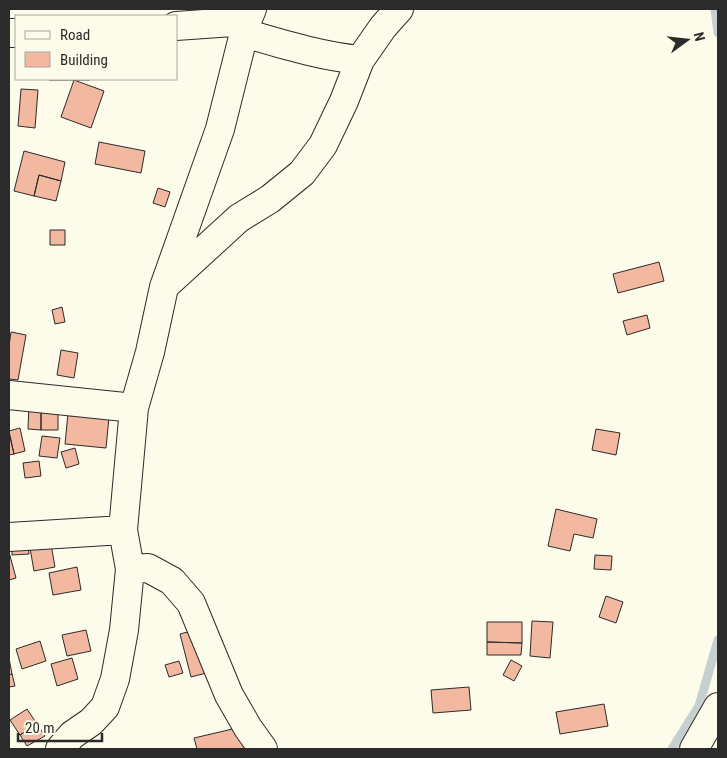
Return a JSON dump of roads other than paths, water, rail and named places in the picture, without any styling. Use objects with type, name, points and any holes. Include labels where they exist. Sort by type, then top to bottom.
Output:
[{"type":"street","points":[[164,287],[239,218],[270,199],[302,173],[323,145],[344,101],[360,60],[383,27],[399,9]]},
{"type":"street","points":[[178,26],[248,21],[292,47],[334,57],[360,60]]},
{"type":"street","points":[[60,749],[72,735],[92,722],[105,708],[115,679],[123,640],[130,569],[123,530],[134,408],[150,352],[164,287],[220,129],[248,21]]},
{"type":"street","points":[[9,394],[134,408]]},
{"type":"street","points":[[9,537],[123,530]]},
{"type":"street","points":[[130,569],[148,568],[172,581],[191,603],[229,695],[248,728],[263,749]]},
{"type":"street","points":[[694,749],[718,707]]},
{"type":"waterway","points":[[715,9],[718,33]]},
{"type":"waterway","points":[[672,749],[699,706],[718,640]]}]
